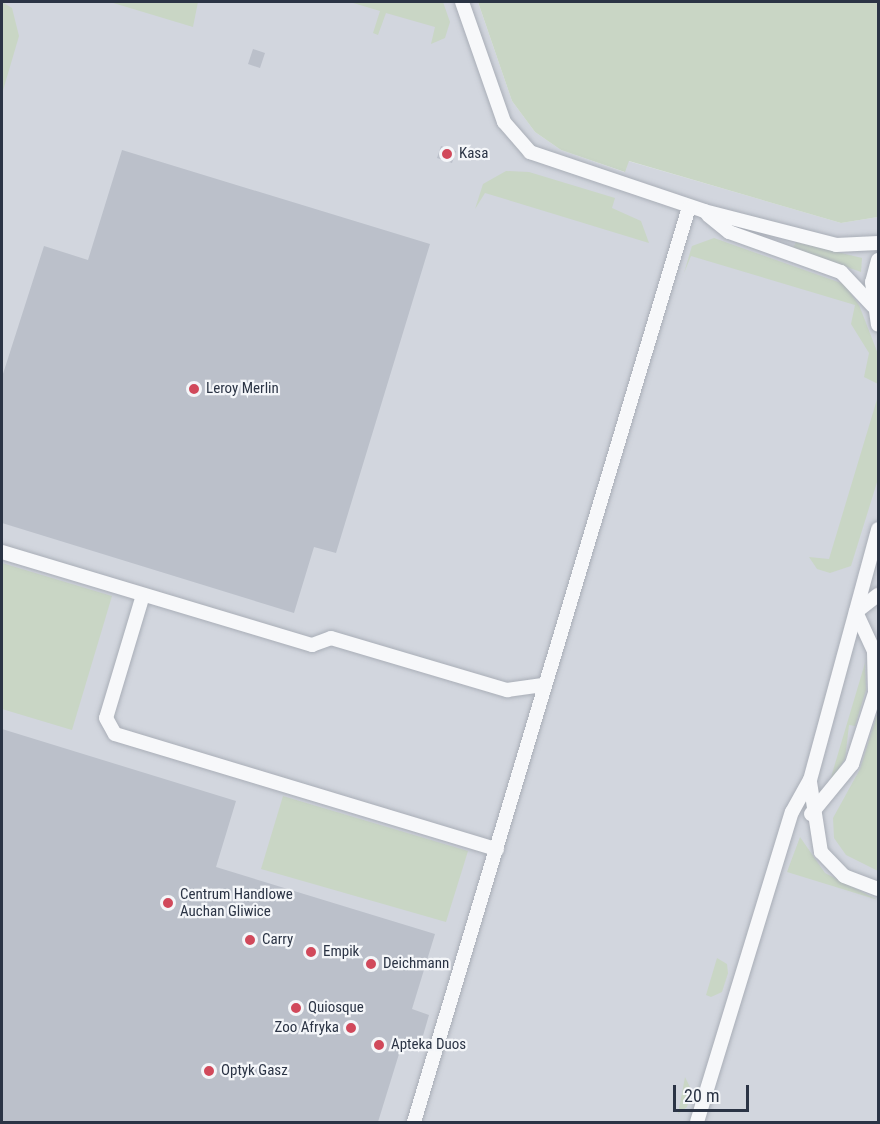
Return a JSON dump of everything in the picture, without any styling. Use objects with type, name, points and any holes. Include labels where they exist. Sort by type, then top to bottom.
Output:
[{"type":"lane","points":[[462,2],[498,109],[520,144],[550,161],[689,207],[836,245],[879,243]]},
{"type":"lane","points":[[414,1122],[497,849],[543,685],[689,207]]},
{"type":"lane","points":[[704,211],[729,232],[841,272],[873,306]]},
{"type":"lane","points":[[879,260],[873,306],[879,325]]},
{"type":"lane","points":[[697,1122],[792,812],[810,780],[879,529]]},
{"type":"lane","points":[[2,552],[312,645],[331,638],[507,690],[543,685]]},
{"type":"lane","points":[[143,595],[106,718],[115,734],[497,849]]},
{"type":"lane","points":[[856,612],[879,595]]},
{"type":"lane","points":[[811,814],[852,764],[875,693],[874,651],[856,612]]},
{"type":"lane","points":[[810,780],[811,814],[816,842],[828,862],[878,888]]},
{"type":"shaded area","points":[[2,2],[478,2],[512,101],[535,132],[561,150],[624,172],[628,161],[841,223],[878,217],[878,1122],[2,1122]]},
{"type":"green space","points":[[2,2],[12,8],[19,36],[2,94]]},
{"type":"green space","points":[[110,2],[198,2],[193,27]]},
{"type":"green space","points":[[350,2],[443,2],[450,22],[445,38],[431,44],[435,27],[386,13],[378,35],[373,33],[380,11]]},
{"type":"green space","points":[[478,2],[878,2],[878,217],[841,223],[629,161],[625,172],[561,150],[535,132],[512,101]]},
{"type":"green space","points":[[506,171],[529,172],[615,198],[612,208],[641,221],[649,243],[485,193],[475,209],[483,184]]},
{"type":"green space","points":[[714,238],[844,284],[859,305],[878,354],[878,384],[864,377],[869,353],[851,324],[855,305],[691,256],[684,273],[692,246]]},
{"type":"green space","points":[[796,242],[862,258],[861,272],[793,248]]},
{"type":"green space","points":[[878,396],[878,479],[851,566],[830,573],[817,569],[809,557],[829,559]]},
{"type":"green space","points":[[2,563],[112,596],[72,730],[2,709]]},
{"type":"green space","points":[[865,663],[866,690],[855,726],[849,725],[845,759],[829,784]]},
{"type":"green space","points":[[878,711],[878,871],[846,855],[834,838],[833,818],[860,769]]},
{"type":"green space","points":[[283,796],[468,851],[446,922],[261,869]]},
{"type":"green space","points":[[800,837],[825,873],[878,900],[787,872]]},
{"type":"green space","points":[[717,958],[727,964],[728,973],[722,992],[711,997],[706,995]]},
{"type":"green space","points":[[685,1077],[692,1091],[687,1107],[678,1114]]},
{"type":"building","points":[[253,49],[265,53],[260,68],[248,64]]},
{"type":"building","name":"Kasa","points":[[441,146],[456,151],[452,163],[437,158]]},
{"type":"building","name":"Leroy Merlin","points":[[122,150],[430,244],[336,553],[314,547],[294,613],[2,523],[2,377],[44,246],[88,260]]},
{"type":"building","name":"Centrum Handlowe Auchan Gliwice","points":[[2,729],[236,801],[216,867],[435,934],[412,1009],[429,1015],[420,1046],[403,1041],[378,1122],[2,1122]]},
{"type":"place","name":"Kasa","points":[[447,154]]},
{"type":"place","name":"Leroy Merlin","points":[[194,389]]},
{"type":"place","name":"Centrum Handlowe Auchan Gliwice","points":[[168,903]]},
{"type":"place","name":"Carry","points":[[250,940]]},
{"type":"place","name":"Empik","points":[[311,952]]},
{"type":"place","name":"Deichmann","points":[[371,964]]},
{"type":"place","name":"Quiosque","points":[[296,1008]]},
{"type":"place","name":"Zoo Afryka","points":[[351,1028]]},
{"type":"place","name":"Apteka Duos","points":[[379,1045]]},
{"type":"place","name":"Optyk Gasz","points":[[209,1071]]}]
